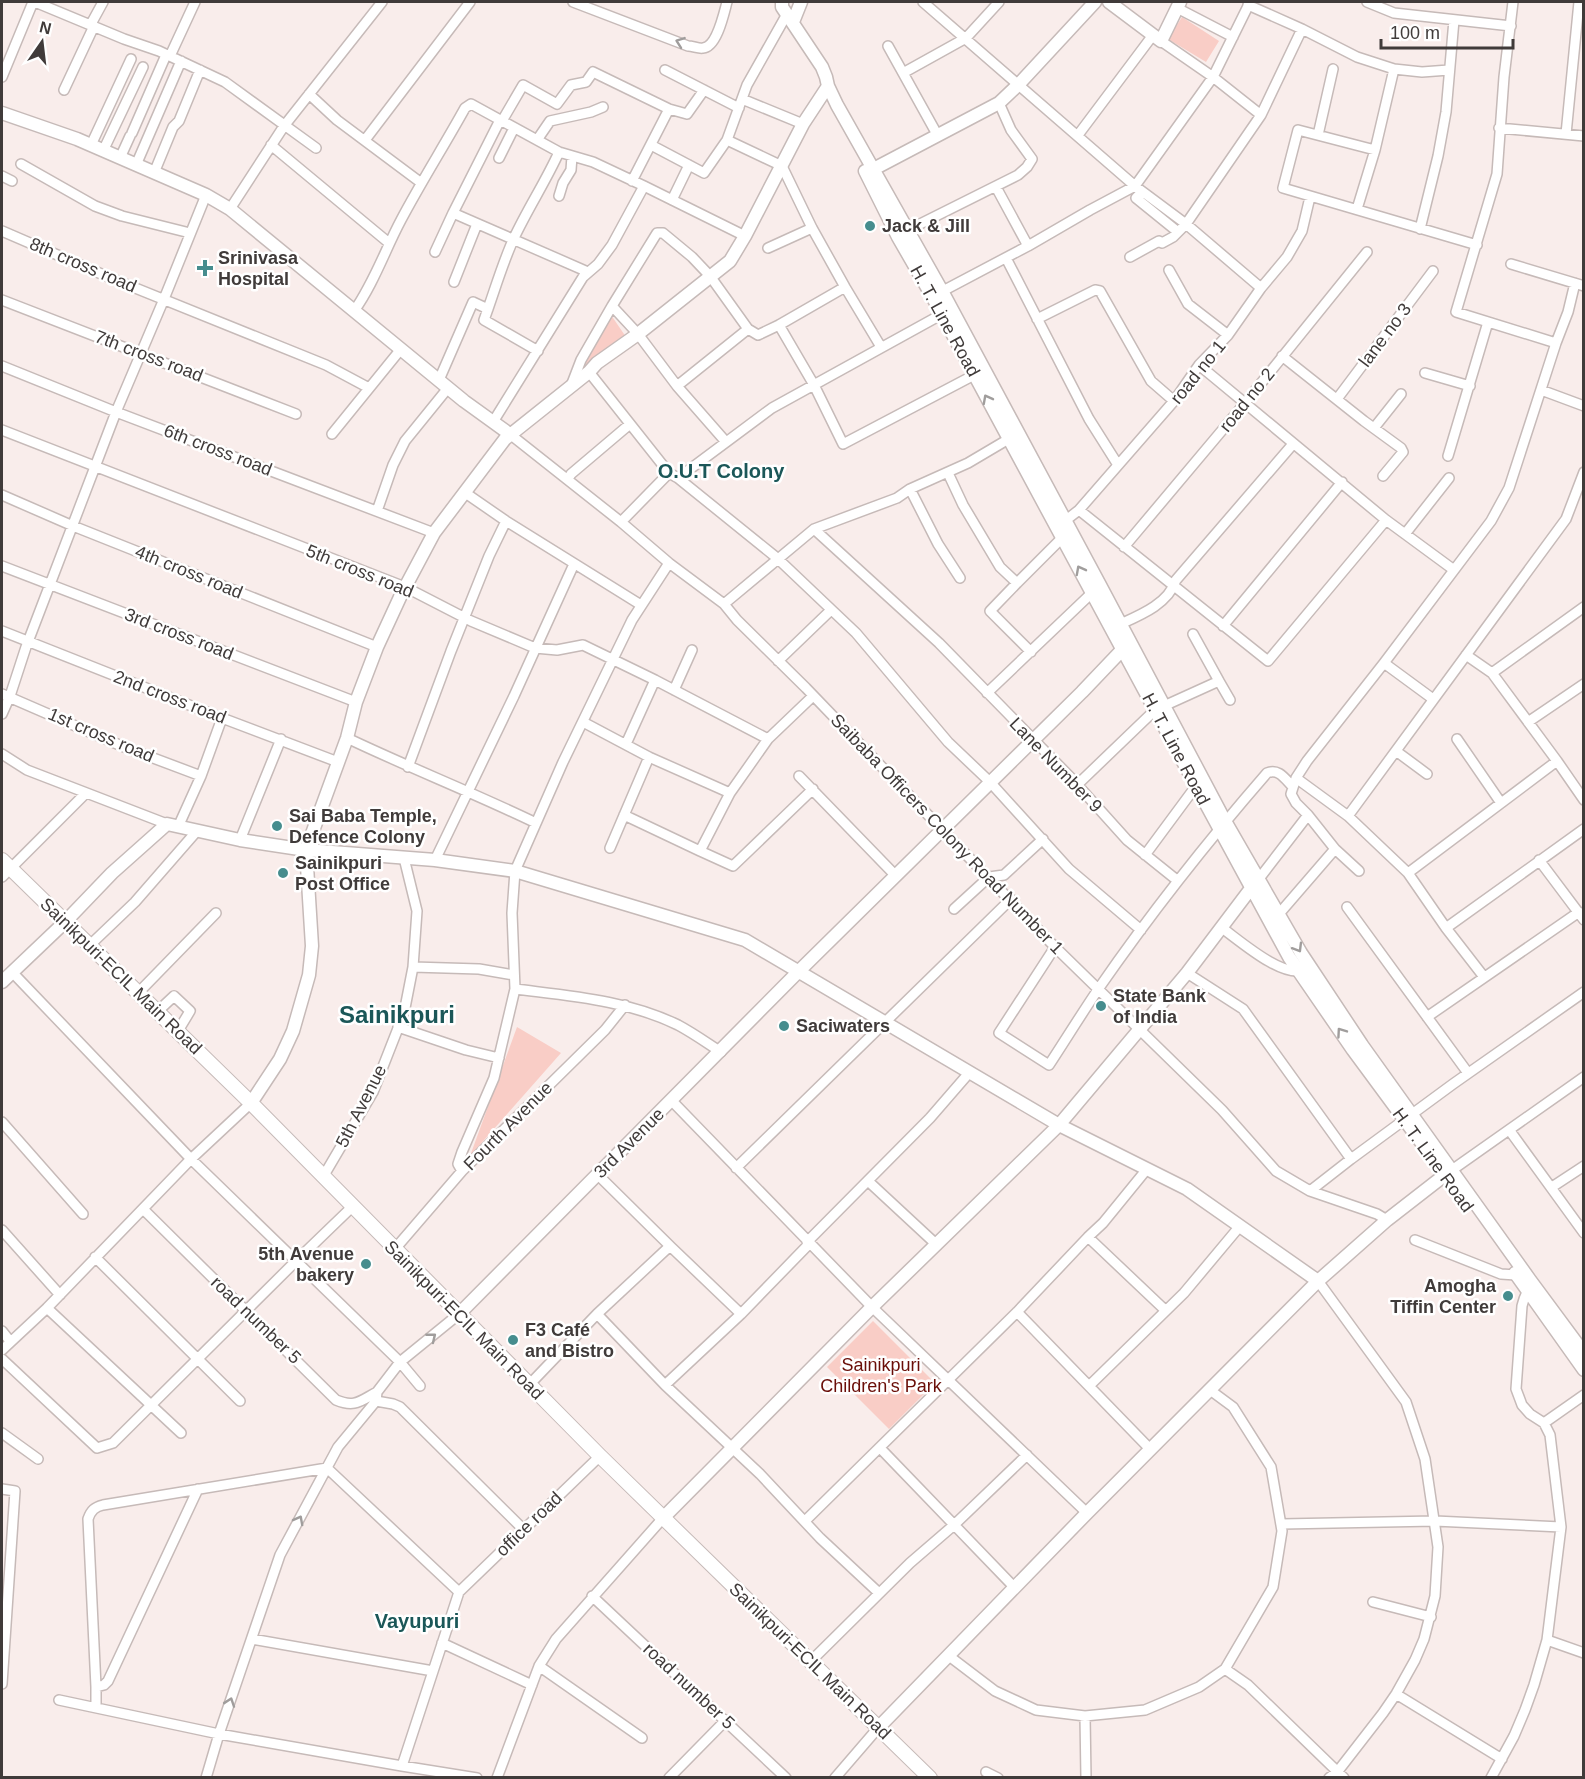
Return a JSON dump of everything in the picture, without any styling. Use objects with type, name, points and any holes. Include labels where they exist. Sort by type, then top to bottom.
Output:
[{"type":"main road","name":"Sainikpuri-ECIL Main Road","points":[[4,868],[90,945],[158,1011],[600,1456],[930,1778]]},
{"type":"street","points":[[2,77],[34,2],[181,61],[225,82],[316,148]]},
{"type":"street","points":[[64,90],[103,2]]},
{"type":"street","points":[[120,158],[195,2]]},
{"type":"street","points":[[230,209],[271,145],[382,2]]},
{"type":"street","points":[[365,140],[470,2]]},
{"type":"street","points":[[573,2],[688,46],[704,48],[712,44],[717,34],[727,2]]},
{"type":"street","points":[[651,145],[704,172],[727,140],[747,85],[784,9],[801,2]]},
{"type":"street","points":[[923,2],[1139,189],[1186,224],[1261,288]]},
{"type":"street","points":[[903,73],[966,38],[999,2]]},
{"type":"street","points":[[870,171],[999,103],[1095,2]]},
{"type":"street","points":[[1109,2],[1213,77],[1261,115]]},
{"type":"street","points":[[1367,2],[1394,13],[1510,26]]},
{"type":"street","points":[[1513,2],[1504,76],[1497,174],[1456,312],[1556,343]]},
{"type":"street","points":[[1566,134],[1579,2]]},
{"type":"street","points":[[1178,232],[1136,198],[1139,189],[1213,77],[1249,3],[1357,57],[1394,69],[1422,72],[1449,70]]},
{"type":"street","points":[[1078,135],[1157,38],[1178,5],[1233,37]]},
{"type":"street","name":"H. T. Line Road","points":[[784,9],[822,67],[826,77],[825,90],[870,171],[908,230],[937,293],[1062,528],[1222,825],[1304,969],[1520,1273],[1584,1370]]},
{"type":"street","points":[[1420,230],[1444,123],[1454,20]]},
{"type":"street","points":[[1130,257],[1159,241],[1162,243],[1173,237],[1186,224],[1261,115],[1302,29]]},
{"type":"street","points":[[888,46],[938,136]]},
{"type":"street","points":[[91,145],[131,59]]},
{"type":"street","points":[[136,165],[181,61]]},
{"type":"street","points":[[103,151],[143,66]]},
{"type":"street","points":[[1318,135],[1333,69]]},
{"type":"street","points":[[1358,209],[1394,69]]},
{"type":"street","points":[[154,173],[173,127],[179,122],[200,70]]},
{"type":"street","points":[[665,70],[704,90],[802,124]]},
{"type":"street","points":[[435,252],[501,121],[523,85],[557,104],[571,86],[586,81],[593,72],[669,109],[687,114],[704,90]]},
{"type":"street","points":[[2,1350],[60,1295],[191,1159],[251,1103],[280,1059],[293,1031],[309,975],[312,946],[306,850],[348,738],[356,702],[377,647],[434,533],[505,439],[589,372],[597,363],[638,334],[730,261],[783,166],[802,124],[825,90]]},
{"type":"street","points":[[309,94],[338,120],[420,182]]},
{"type":"street","points":[[908,230],[996,187],[1018,175],[1027,167],[1032,159],[1011,130],[999,103]]},
{"type":"street","points":[[354,311],[365,296],[420,182],[465,108],[471,104],[559,152],[593,162],[633,180],[745,236]]},
{"type":"street","points":[[537,140],[550,121],[591,112],[603,106]]},
{"type":"street","points":[[633,180],[669,109]]},
{"type":"street","points":[[2,113],[91,145],[206,195],[230,209],[444,384],[511,435]]},
{"type":"street","points":[[499,158],[514,128]]},
{"type":"street","points":[[1500,128],[1584,136]]},
{"type":"street","points":[[1375,150],[1298,130],[1283,188],[1477,245]]},
{"type":"street","points":[[727,140],[783,166],[813,228],[881,347]]},
{"type":"street","points":[[271,145],[389,243]]},
{"type":"street","points":[[538,351],[484,320],[513,240],[559,152]]},
{"type":"street","points":[[559,196],[563,183],[571,170],[572,156]]},
{"type":"street","points":[[21,164],[94,206],[122,216],[190,233]]},
{"type":"street","points":[[672,200],[689,165]]},
{"type":"street","name":"H. T. Line Road","points":[[870,171],[898,237],[937,293]]},
{"type":"street","points":[[2,176],[12,181]]},
{"type":"street","points":[[493,422],[583,277],[598,264],[612,244],[644,186]]},
{"type":"street","points":[[996,187],[1028,246]]},
{"type":"street","points":[[937,293],[1006,258],[1090,210],[1139,189]]},
{"type":"street","points":[[2,714],[6,695],[116,412],[206,195]]},
{"type":"street","name":"road no 1","points":[[1030,652],[990,611],[1017,583],[1062,528],[1174,401],[1199,365],[1228,335],[1261,288],[1287,257],[1305,220],[1310,197]]},
{"type":"street","points":[[453,213],[588,272]]},
{"type":"street","points":[[454,282],[477,224]]},
{"type":"street","points":[[768,248],[813,228]]},
{"type":"street","name":"8th cross road","points":[[2,231],[113,279],[326,365],[369,388]]},
{"type":"street","points":[[572,386],[580,360],[657,233],[663,233],[692,257],[710,276],[748,329],[758,335],[845,287]]},
{"type":"street","name":"road no 2","points":[[1124,547],[1245,403],[1367,252]]},
{"type":"street","points":[[1006,258],[1089,419],[1118,465]]},
{"type":"street","points":[[1359,871],[1335,849],[1291,794],[1294,783],[1322,741],[1491,521],[1509,488],[1556,343],[1579,284],[1511,264]]},
{"type":"street","points":[[1169,270],[1188,304],[1228,335]]},
{"type":"street","name":"lane no 3","points":[[1337,399],[1433,271]]},
{"type":"street","points":[[1037,319],[1095,290],[1100,291],[1151,381],[1174,401]]},
{"type":"street","name":"7th cross road","points":[[2,300],[296,414]]},
{"type":"street","points":[[377,511],[393,465],[405,441],[444,384],[473,302],[488,309]]},
{"type":"street","points":[[612,306],[638,334],[677,386],[726,442]]},
{"type":"street","points":[[678,478],[772,408],[947,312]]},
{"type":"street","points":[[1448,456],[1488,322]]},
{"type":"street","points":[[779,325],[814,385],[843,444],[980,372]]},
{"type":"street","points":[[677,386],[748,329]]},
{"type":"street","points":[[332,434],[401,349]]},
{"type":"street","points":[[1282,356],[1402,450],[1403,452],[1383,476]]},
{"type":"street","points":[[1199,365],[1386,520],[1454,570]]},
{"type":"street","name":"6th cross road","points":[[2,366],[116,412],[434,533]]},
{"type":"street","points":[[589,372],[669,473],[777,558],[856,633],[948,742],[990,782],[1069,869],[1141,930]]},
{"type":"street","points":[[1425,373],[1470,386]]},
{"type":"street","points":[[1541,390],[1584,406]]},
{"type":"street","points":[[1374,428],[1401,394]]},
{"type":"street","points":[[568,479],[630,424]]},
{"type":"street","name":"5th cross road","points":[[2,430],[405,587],[465,618],[535,648],[557,650],[583,645],[768,738]]},
{"type":"street","name":"Saibaba Officers Colony Road Number 1","points":[[511,435],[669,563],[724,604],[1055,947],[1222,1110],[1276,1171],[1310,1191],[1377,1214],[1387,1220]]},
{"type":"street","points":[[724,604],[814,529],[897,498],[910,489],[948,472],[1013,436]]},
{"type":"street","points":[[1116,626],[1157,606],[1174,587],[1176,580],[1293,444]]},
{"type":"street","points":[[948,472],[963,505],[1000,567],[1017,583]]},
{"type":"street","points":[[1347,816],[1566,519],[1584,472]]},
{"type":"street","points":[[621,522],[669,473]]},
{"type":"street","points":[[1405,534],[1449,478]]},
{"type":"street","points":[[1223,626],[1341,483]]},
{"type":"street","points":[[910,489],[938,544],[960,578]]},
{"type":"street","points":[[464,492],[641,606]]},
{"type":"street","name":"4th cross road","points":[[2,495],[73,526],[377,647]]},
{"type":"street","points":[[1079,510],[1268,661],[1386,520]]},
{"type":"street","points":[[408,767],[434,694],[489,556],[506,521]]},
{"type":"street","name":"Lane Number 9","points":[[814,529],[939,644],[1128,840],[1178,881]]},
{"type":"street","points":[[462,1171],[458,1164],[494,1078],[515,989],[512,913],[515,871],[563,762],[632,620],[669,563]]},
{"type":"street","points":[[435,860],[574,564]]},
{"type":"street","name":"3rd cross road","points":[[2,566],[356,702]]},
{"type":"street","points":[[987,693],[1096,589]]},
{"type":"street","points":[[1492,673],[1584,607]]},
{"type":"street","points":[[778,661],[831,610]]},
{"type":"street","name":"2nd cross road","points":[[2,631],[338,762]]},
{"type":"street","points":[[1193,634],[1230,700]]},
{"type":"street","name":"3rd Avenue","points":[[459,1314],[798,972],[1127,648]]},
{"type":"street","points":[[674,690],[692,650]]},
{"type":"street","points":[[1466,655],[1492,673],[1584,800]]},
{"type":"street","points":[[1384,663],[1433,699]]},
{"type":"street","points":[[626,744],[655,680]]},
{"type":"street","points":[[1077,785],[1159,708],[1219,681]]},
{"type":"street","points":[[1528,722],[1584,684]]},
{"type":"street","name":"1st cross road","points":[[6,695],[124,747],[201,776]]},
{"type":"street","points":[[700,851],[730,793],[768,738],[813,696]]},
{"type":"street","points":[[2,982],[112,873],[173,826],[201,776],[222,718]]},
{"type":"street","points":[[583,722],[649,757],[730,793]]},
{"type":"street","points":[[348,738],[536,823]]},
{"type":"street","points":[[1457,738],[1502,803]]},
{"type":"street","points":[[240,840],[281,739]]},
{"type":"street","points":[[1396,751],[1427,774]]},
{"type":"street","points":[[2,754],[27,770],[85,794],[196,832],[306,850],[435,860],[515,871],[745,940],[1059,1125],[1187,1189],[1318,1281],[1406,1402],[1425,1459],[1438,1547],[1431,1617],[1415,1660],[1383,1713],[1341,1774],[1329,1778]]},
{"type":"street","points":[[610,848],[649,757]]},
{"type":"street","points":[[1408,873],[1557,761]]},
{"type":"street","points":[[1055,947],[999,1033],[1049,1065],[1098,990],[1178,881],[1222,825],[1267,773],[1272,771],[1278,772],[1347,816],[1408,873],[1446,928],[1484,976]]},
{"type":"street","points":[[799,776],[896,876]]},
{"type":"street","points":[[1144,855],[1199,782]]},
{"type":"street","points":[[624,815],[733,866],[813,789]]},
{"type":"street","points":[[4,868],[85,794]]},
{"type":"street","points":[[497,1778],[539,1665],[556,1639],[592,1596],[731,1447],[1059,1125],[1187,973],[1308,815]]},
{"type":"street","points":[[1446,928],[1584,829]]},
{"type":"street","points":[[90,945],[135,902],[196,832]]},
{"type":"street","points":[[954,909],[989,877],[1004,876],[1043,839]]},
{"type":"street","points":[[1278,915],[1335,849]]},
{"type":"street","name":"5th Avenue","points":[[323,1177],[372,1092],[404,1013],[414,968],[417,911],[404,858]]},
{"type":"street","points":[[1427,1017],[1484,976],[1581,916],[1539,860]]},
{"type":"street","name":"H. T. Line Road","points":[[1255,884],[1278,915],[1304,969]]},
{"type":"street","points":[[736,1168],[1011,900]]},
{"type":"street","points":[[1347,906],[1468,1073]]},
{"type":"street","points":[[138,993],[216,913]]},
{"type":"street","points":[[1222,928],[1282,968],[1304,969]]},
{"type":"street","points":[[414,968],[479,969],[514,975]]},
{"type":"street","points":[[12,972],[191,1159],[400,1362],[420,1386]]},
{"type":"street","points":[[1187,973],[1242,1009],[1351,1159]]},
{"type":"street","points":[[515,989],[598,999],[625,1005],[677,1025],[721,1052]]},
{"type":"street","points":[[1310,1191],[1468,1073],[1584,992]]},
{"type":"street","points":[[158,1011],[174,996],[190,1011],[178,1031]]},
{"type":"street","name":"Fourth Avenue","points":[[394,1250],[462,1171],[605,1030],[625,1005]]},
{"type":"street","points":[[398,1027],[466,1050],[499,1058]]},
{"type":"street","points":[[665,1385],[741,1314],[930,1118],[969,1073]]},
{"type":"street","points":[[835,1778],[878,1728],[1087,1513],[1318,1281],[1387,1220],[1448,1172],[1510,1131],[1584,1077]]},
{"type":"street","points":[[671,1100],[872,1307],[1087,1513]]},
{"type":"street","points":[[2,1122],[82,1214]]},
{"type":"street","points":[[1510,1131],[1584,1233]]},
{"type":"street","points":[[1552,1187],[1584,1166]]},
{"type":"street","points":[[805,1521],[1017,1312],[1103,1223],[1147,1169]]},
{"type":"street","points":[[597,1174],[741,1314]]},
{"type":"street","points":[[868,1181],[937,1245]]},
{"type":"street","points":[[2,1359],[97,1448],[113,1443],[352,1207]]},
{"type":"street","name":"road number 5","points":[[143,1209],[336,1400],[347,1404],[376,1397]]},
{"type":"street","points":[[1089,1386],[1184,1293],[1240,1226]]},
{"type":"street","points":[[2,1230],[60,1295]]},
{"type":"street","points":[[1088,1237],[1165,1310]]},
{"type":"street","points":[[1415,1240],[1501,1274],[1520,1273]]},
{"type":"street","points":[[529,1385],[597,1314],[670,1246]]},
{"type":"street","points":[[96,1257],[240,1401]]},
{"type":"street","points":[[1491,1778],[1525,1710],[1547,1640],[1561,1527],[1550,1435],[1544,1424],[1522,1405],[1516,1389],[1522,1306],[1531,1289]]},
{"type":"street","name":"H. T. Line Road","points":[[1531,1289],[1584,1353]]},
{"type":"street","points":[[47,1308],[181,1433]]},
{"type":"street","points":[[1017,1312],[1151,1450]]},
{"type":"street","points":[[206,1778],[280,1555],[338,1447],[400,1362],[459,1314]]},
{"type":"street","points":[[597,1314],[665,1385],[760,1474],[879,1593]]},
{"type":"street","points":[[2,1331],[10,1341]]},
{"type":"street","points":[[949,1656],[995,1691],[1036,1710],[1086,1716],[1145,1710],[1199,1687],[1225,1669],[1274,1587],[1282,1524],[1271,1467],[1233,1407],[1210,1390]]},
{"type":"street","points":[[1544,1424],[1584,1395]]},
{"type":"street","points":[[376,1397],[400,1407],[523,1529]]},
{"type":"street","points":[[2,1433],[38,1460]]},
{"type":"street","points":[[880,1448],[1015,1588]]},
{"type":"street","points":[[811,1661],[910,1563],[954,1526],[1027,1455]]},
{"type":"street","name":"office road","points":[[459,1592],[600,1456]]},
{"type":"street","points":[[96,1707],[88,1519],[91,1511],[104,1505],[327,1468]]},
{"type":"street","points":[[327,1468],[459,1592],[402,1766]]},
{"type":"street","points":[[2,1489],[15,1491],[2,1684]]},
{"type":"street","points":[[96,1687],[108,1681],[198,1489]]},
{"type":"street","points":[[1282,1524],[1435,1521],[1561,1527]]},
{"type":"street","name":"road number 5","points":[[592,1596],[786,1778]]},
{"type":"street","points":[[1373,1602],[1431,1617]]},
{"type":"street","points":[[252,1639],[433,1671]]},
{"type":"street","points":[[1547,1640],[1584,1653]]},
{"type":"street","points":[[442,1643],[532,1685]]},
{"type":"street","points":[[539,1665],[642,1738]]},
{"type":"street","points":[[1225,1669],[1248,1685],[1341,1774]]},
{"type":"street","points":[[1395,1694],[1502,1759]]},
{"type":"street","points":[[59,1700],[219,1734],[477,1778]]},
{"type":"street","points":[[1086,1716],[1086,1778]]},
{"type":"street","points":[[669,1778],[726,1720]]},
{"type":"street","points":[[987,1772],[998,1778]]},
{"type":"green space","points":[[1182,17],[1219,41],[1206,62],[1168,39]]},
{"type":"green space","points":[[611,315],[626,337],[580,372],[583,361]]},
{"type":"green space","points":[[517,1027],[561,1053],[470,1156]]},
{"type":"green space","name":"Sainikpuri Children's Park","points":[[873,1321],[935,1383],[889,1429],[827,1367]]},
{"type":"place","name":"Jack & Jill","points":[[870,226]]},
{"type":"place","name":"Srinivasa Hospital","points":[[205,268]]},
{"type":"place","name":"Sai Baba Temple, Defence Colony","points":[[277,826]]},
{"type":"place","name":"Sainikpuri Post Office","points":[[283,873]]},
{"type":"place","name":"State Bank of India","points":[[1101,1006]]},
{"type":"place","name":"Saciwaters","points":[[784,1026]]},
{"type":"place","name":"5th Avenue bakery","points":[[366,1264]]},
{"type":"place","name":"Amogha Tiffin Center","points":[[1508,1296]]},
{"type":"place","name":"F3 Café and Bistro","points":[[513,1340]]},
{"type":"district","name":"O.U.T Colony","points":[[721,471]]},
{"type":"district","name":"Sainikpuri","points":[[397,1015]]},
{"type":"district","name":"Vayupuri","points":[[417,1621]]}]
